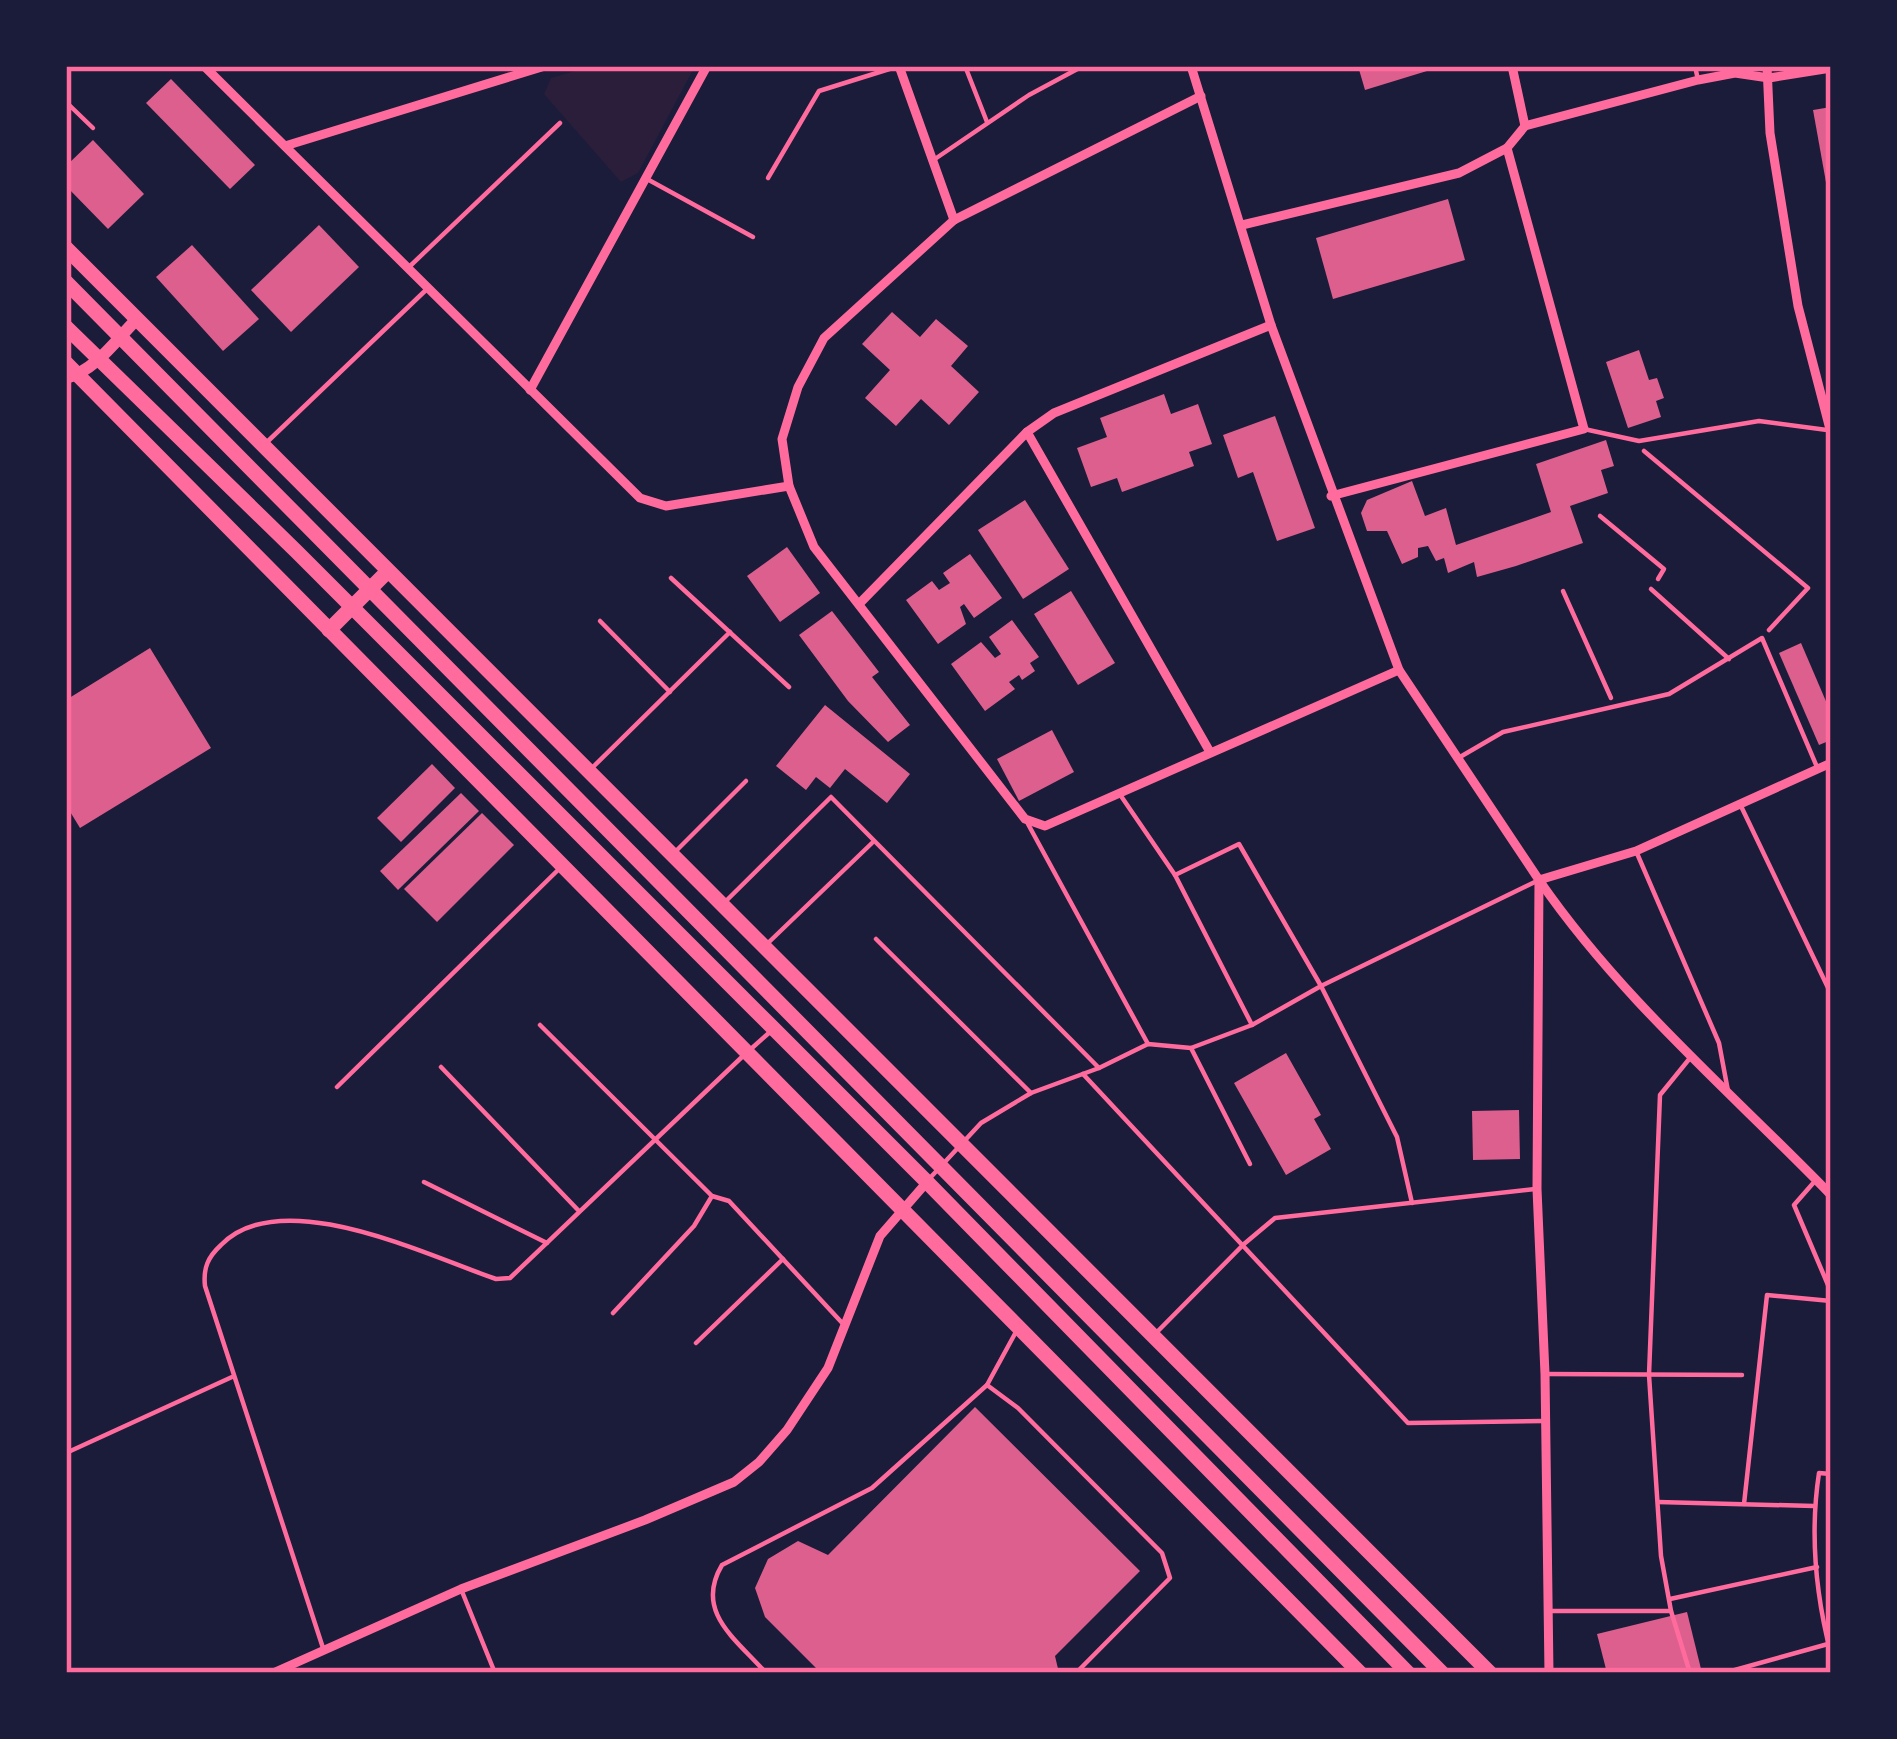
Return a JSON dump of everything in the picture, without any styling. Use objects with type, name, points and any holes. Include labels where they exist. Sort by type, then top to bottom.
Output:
[{"type":"main road","points":[[66,248],[1490,1673]]},
{"type":"main road","points":[[66,282],[1442,1673]]},
{"type":"main road","points":[[66,327],[927,1182],[1408,1673]]},
{"type":"main road","points":[[70,372],[1360,1673]]},
{"type":"main road","points":[[329,630],[387,572]]},
{"type":"street","points":[[204,66],[640,498],[666,506],[789,486]]},
{"type":"street","points":[[285,146],[545,66]]},
{"type":"street","points":[[530,390],[707,66]]},
{"type":"street","points":[[898,66],[954,220]]},
{"type":"street","points":[[1191,66],[1271,325],[1399,670],[1455,760],[1578,937],[1690,1058],[1831,1195]]},
{"type":"street","points":[[1512,66],[1525,126]]},
{"type":"street","points":[[1242,225],[1459,173],[1507,148],[1525,126],[1698,80],[1735,73],[1831,68]]},
{"type":"street","points":[[1768,72],[1770,133],[1794,284],[1830,431]]},
{"type":"street","points":[[1201,96],[954,220],[824,338],[798,387],[782,439],[789,486],[814,547],[1025,819],[1045,826],[1399,670]]},
{"type":"street","points":[[1331,496],[1584,429],[1507,148]]},
{"type":"street","points":[[70,372],[98,359],[136,320]]},
{"type":"street","points":[[860,603],[1028,432],[1054,412],[1271,325]]},
{"type":"street","points":[[1028,432],[1210,752]]},
{"type":"street","points":[[1539,880],[1636,851],[1831,763]]},
{"type":"street","points":[[1539,880],[1537,1189],[1549,1673]]},
{"type":"street","points":[[273,1673],[460,1589],[662,1514],[734,1482],[787,1430],[828,1368],[880,1236],[927,1182]]},
{"type":"lane","points":[[768,178],[819,91],[898,66]]},
{"type":"lane","points":[[964,66],[988,124]]},
{"type":"lane","points":[[932,161],[1084,66]]},
{"type":"lane","points":[[1695,66],[1698,80]]},
{"type":"lane","points":[[66,102],[93,128]]},
{"type":"lane","points":[[408,268],[560,123]]},
{"type":"lane","points":[[647,179],[753,237]]},
{"type":"lane","points":[[262,447],[428,287]]},
{"type":"lane","points":[[1584,429],[1639,441],[1759,421],[1830,431]]},
{"type":"lane","points":[[671,578],[789,687]]},
{"type":"lane","points":[[1651,589],[1729,659]]},
{"type":"lane","points":[[600,621],[670,692]]},
{"type":"lane","points":[[588,772],[730,632]]},
{"type":"lane","points":[[1455,760],[1504,732],[1669,694],[1762,638],[1818,769]]},
{"type":"lane","points":[[671,856],[746,781]]},
{"type":"lane","points":[[1118,792],[1175,875],[1252,1025]]},
{"type":"lane","points":[[721,906],[831,797],[1099,1068]]},
{"type":"lane","points":[[1740,805],[1831,994]]},
{"type":"lane","points":[[1025,819],[1148,1044]]},
{"type":"lane","points":[[764,947],[874,842]]},
{"type":"lane","points":[[1175,875],[1239,844],[1321,986],[1396,1136],[1412,1203]]},
{"type":"lane","points":[[1636,851],[1719,1042],[1729,1095]]},
{"type":"lane","points":[[337,1087],[562,866]]},
{"type":"lane","points":[[927,1182],[981,1123],[1031,1093],[1148,1044],[1191,1048],[1252,1025],[1321,986],[1539,880]]},
{"type":"lane","points":[[876,939],[1031,1093]]},
{"type":"lane","points":[[539,1025],[712,1196],[729,1201],[845,1326]]},
{"type":"lane","points":[[323,1648],[205,1286],[203,1271],[212,1253],[229,1236],[276,1219],[331,1222],[496,1280],[510,1279],[773,1029]]},
{"type":"lane","points":[[1191,1048],[1250,1164]]},
{"type":"lane","points":[[1690,1058],[1660,1095],[1648,1375],[1669,1599],[1690,1673]]},
{"type":"lane","points":[[441,1067],[580,1211]]},
{"type":"lane","points":[[1083,1074],[1408,1423],[1546,1421]]},
{"type":"lane","points":[[1816,1180],[1794,1204],[1831,1292]]},
{"type":"lane","points":[[424,1182],[547,1243]]},
{"type":"lane","points":[[1153,1336],[1275,1218],[1537,1189]]},
{"type":"lane","points":[[614,1313],[694,1226],[712,1196]]},
{"type":"lane","points":[[696,1343],[783,1259]]},
{"type":"lane","points":[[1744,1504],[1767,1295],[1831,1301]]},
{"type":"lane","points":[[766,1673],[713,1612],[711,1583],[722,1565],[872,1488],[987,1385],[1019,1328]]},
{"type":"lane","points":[[1545,1374],[1742,1375]]},
{"type":"lane","points":[[66,1453],[232,1377]]},
{"type":"lane","points":[[987,1385],[1018,1408],[1162,1553],[1170,1578],[1076,1673]]},
{"type":"lane","points":[[1831,1474],[1819,1473],[1814,1506],[1817,1567],[1831,1654]]},
{"type":"lane","points":[[1657,1502],[1814,1506]]},
{"type":"lane","points":[[1669,1599],[1817,1567]]},
{"type":"lane","points":[[460,1589],[495,1673]]},
{"type":"lane","points":[[1550,1611],[1671,1611]]},
{"type":"lane","points":[[1724,1673],[1828,1644]]},
{"type":"path","points":[[1639,441],[1644,451],[1808,588],[1762,638]]},
{"type":"path","points":[[1600,516],[1664,569],[1651,589]]},
{"type":"path","points":[[1563,591],[1616,708]]},
{"type":"shaded area","points":[[592,66],[695,66],[638,173],[621,182],[544,94],[551,78]]},
{"type":"building","points":[[1358,66],[1440,66],[1440,67],[1365,90]]},
{"type":"building","points":[[171,79],[255,165],[230,189],[146,103]]},
{"type":"building","points":[[1831,107],[1831,198],[1829,199],[1813,110]]},
{"type":"building","points":[[93,140],[144,194],[108,229],[66,186],[66,166]]},
{"type":"building","points":[[1448,199],[1465,260],[1333,299],[1316,238]]},
{"type":"building","points":[[319,225],[359,267],[291,332],[251,290]]},
{"type":"building","points":[[192,245],[259,319],[223,351],[156,277]]},
{"type":"building","points":[[892,312],[920,337],[936,319],[968,346],[951,366],[979,392],[949,425],[921,399],[896,426],[865,398],[890,370],[862,344]]},
{"type":"building","points":[[1639,350],[1649,380],[1657,378],[1664,398],[1656,401],[1661,417],[1628,428],[1606,362]]},
{"type":"building","points":[[1164,394],[1171,414],[1198,404],[1212,444],[1189,452],[1194,466],[1122,492],[1117,478],[1091,487],[1077,448],[1107,437],[1100,418]]},
{"type":"building","points":[[1275,416],[1315,528],[1277,541],[1253,472],[1238,478],[1223,435]]},
{"type":"building","points":[[1606,440],[1614,466],[1601,470],[1608,493],[1570,506],[1583,543],[1477,577],[1474,562],[1448,573],[1444,558],[1436,561],[1428,546],[1418,548],[1418,557],[1402,564],[1387,531],[1367,531],[1361,513],[1367,500],[1412,481],[1425,516],[1446,508],[1456,545],[1551,512],[1536,464]]},
{"type":"building","points":[[1025,500],[1069,569],[1023,599],[978,530]]},
{"type":"building","points":[[787,547],[820,593],[780,622],[747,576]]},
{"type":"building","points":[[970,554],[1002,598],[974,618],[964,604],[960,607],[966,624],[938,644],[906,600],[932,581],[939,590],[950,583],[943,573]]},
{"type":"building","points":[[1071,591],[1115,663],[1078,685],[1034,614]]},
{"type":"building","points":[[832,611],[879,672],[872,677],[910,725],[888,742],[848,701],[799,635]]},
{"type":"building","points":[[1012,620],[1039,657],[1030,663],[1035,671],[1009,682],[1015,689],[985,711],[951,664],[981,642],[995,658],[1001,654],[989,637]]},
{"type":"building","points":[[1801,643],[1831,713],[1831,740],[1819,745],[1779,653]]},
{"type":"building","points":[[150,648],[211,748],[80,828],[66,805],[66,700]]},
{"type":"building","points":[[825,705],[910,774],[887,803],[845,769],[830,788],[816,777],[806,790],[776,766]]},
{"type":"building","points":[[1052,730],[1074,772],[1019,801],[997,759]]},
{"type":"building","points":[[432,764],[455,788],[401,842],[377,818]]},
{"type":"building","points":[[461,793],[479,811],[398,890],[380,871]]},
{"type":"building","points":[[482,813],[514,845],[437,922],[404,889]]},
{"type":"building","points":[[1286,1053],[1321,1115],[1314,1119],[1331,1149],[1286,1175],[1234,1083]]},
{"type":"building","points":[[1519,1110],[1520,1159],[1473,1160],[1472,1111]]},
{"type":"building","points":[[975,1407],[1140,1571],[1055,1656],[1059,1673],[821,1673],[765,1617],[755,1588],[768,1559],[798,1541],[828,1555]]},
{"type":"building","points":[[1687,1612],[1702,1673],[1607,1673],[1597,1634]]}]
